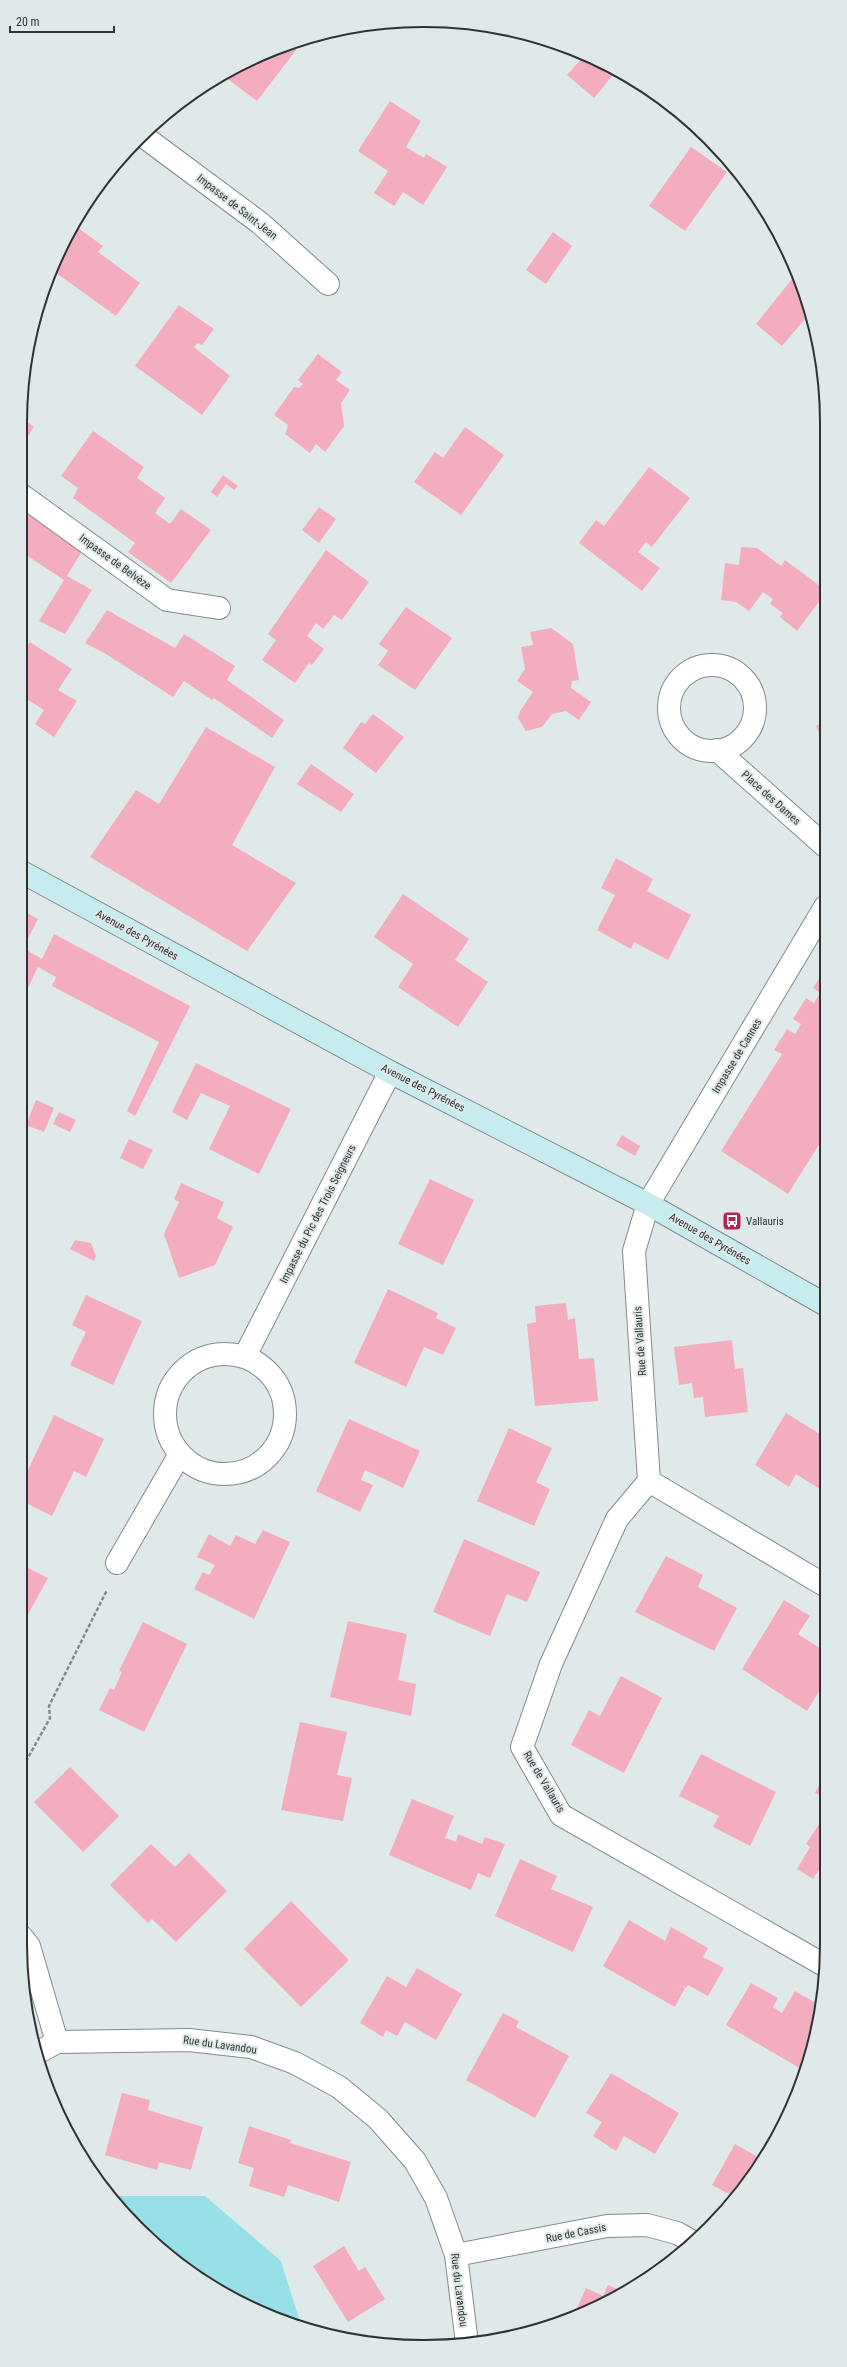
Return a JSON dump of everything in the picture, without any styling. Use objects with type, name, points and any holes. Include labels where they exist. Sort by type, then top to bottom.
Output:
[{"type":"main road","name":"Avenue des Pyrénées","points":[[27,875],[390,1072],[648,1204],[820,1302]]},
{"type":"street","name":"Impasse de Saint-Jean","points":[[147,139],[260,223],[328,284]]},
{"type":"street","name":"Impasse de Belvèze","points":[[27,499],[167,600],[219,608]]},
{"type":"street","name":"Place des Dames","points":[[717,750],[820,842]]},
{"type":"street","name":"Impasse de Cannes","points":[[648,1204],[820,915]]},
{"type":"street","name":"Impasse du Pic des Trois Seigneurs","points":[[245,1356],[390,1072]]},
{"type":"street","name":"Rue de Vallauris","points":[[648,1204],[634,1251],[649,1481],[616,1519],[551,1664],[522,1747],[561,1814],[819,1962]]},
{"type":"street","points":[[216,1355],[245,1356],[267,1372],[275,1382],[284,1401],[285,1421],[279,1441],[272,1451],[257,1465],[246,1470],[220,1474],[196,1468],[180,1454],[166,1429],[165,1408],[167,1397],[176,1379],[185,1370],[202,1359],[216,1355]]},
{"type":"street","points":[[117,1563],[180,1454]]},
{"type":"street","points":[[649,1481],[820,1582]]},
{"type":"street","points":[[27,1944],[29,1946],[57,2042]]},
{"type":"street","name":"Rue du Lavandou","points":[[42,2050],[57,2042],[189,2040],[251,2047],[295,2063],[339,2087],[378,2119],[415,2161],[436,2198],[456,2255],[466,2338]]},
{"type":"street","name":"Rue de Cassis","points":[[456,2255],[607,2226],[647,2225],[677,2233],[688,2239]]},
{"type":"path","points":[[27,1759],[50,1718],[49,1706],[108,1589],[117,1563]]},
{"type":"shaded area","points":[[118,2196],[205,2196],[281,2261],[299,2320],[248,2299],[203,2273],[162,2242],[143,2224]]},
{"type":"building","points":[[298,47],[257,101],[227,79],[272,57]]},
{"type":"building","points":[[581,60],[613,75],[594,98],[567,75]]},
{"type":"building","points":[[390,101],[421,121],[406,147],[424,158],[426,154],[447,167],[423,205],[403,192],[394,206],[374,193],[388,171],[358,151]]},
{"type":"building","points":[[691,147],[727,172],[685,231],[649,206]]},
{"type":"building","points":[[78,228],[103,246],[98,252],[140,283],[116,316],[57,273]]},
{"type":"building","points":[[553,232],[572,246],[546,284],[526,270]]},
{"type":"building","points":[[792,278],[805,319],[782,346],[756,324]]},
{"type":"building","points":[[179,305],[214,329],[202,345],[198,343],[194,347],[230,376],[202,415],[135,366]]},
{"type":"building","points":[[318,354],[342,372],[336,380],[350,390],[341,403],[344,426],[325,452],[316,444],[310,453],[285,434],[288,425],[274,415],[294,387],[299,388],[303,384],[298,380]]},
{"type":"building","points":[[27,422],[34,427],[27,438]]},
{"type":"building","points":[[465,427],[504,455],[461,515],[414,482],[435,452],[443,458]]},
{"type":"building","points":[[93,431],[144,467],[137,478],[165,498],[155,513],[170,524],[181,509],[211,530],[171,583],[128,552],[135,543],[73,498],[78,488],[61,476]]},
{"type":"building","points":[[649,467],[690,498],[652,547],[646,542],[638,552],[660,568],[642,591],[579,543],[596,520],[604,526]]},
{"type":"building","points":[[223,475],[238,486],[234,490],[226,484],[217,497],[211,492]]},
{"type":"building","points":[[319,507],[336,519],[319,543],[302,530]]},
{"type":"building","points":[[27,514],[82,551],[67,576],[92,590],[65,634],[39,621],[64,580],[27,556]]},
{"type":"building","points":[[741,547],[757,548],[781,566],[785,560],[820,586],[820,600],[797,631],[780,617],[783,613],[770,604],[773,599],[763,592],[749,611],[736,602],[721,600],[725,563],[739,565]]},
{"type":"building","points":[[326,550],[369,582],[342,620],[334,615],[323,629],[316,623],[307,636],[324,649],[312,665],[309,663],[295,683],[262,660],[276,640],[268,634]]},
{"type":"building","points":[[406,607],[452,638],[415,690],[378,665],[388,651],[379,644]]},
{"type":"building","points":[[107,610],[175,648],[184,634],[235,666],[227,680],[284,720],[272,738],[214,698],[212,700],[184,681],[173,697],[106,654],[85,643]]},
{"type":"building","points":[[551,628],[573,644],[579,680],[572,681],[571,688],[591,702],[579,720],[566,711],[552,714],[542,727],[526,731],[518,718],[520,711],[533,692],[517,681],[525,669],[521,647],[533,645],[530,632]]},
{"type":"building","points":[[30,642],[72,669],[58,690],[77,701],[54,737],[35,724],[44,710],[27,699],[27,647]]},
{"type":"building","points":[[373,714],[404,737],[376,773],[343,748],[361,722],[365,724]]},
{"type":"building","points":[[820,724],[820,735],[816,726]]},
{"type":"building","points":[[206,727],[275,767],[232,845],[296,883],[247,951],[90,857],[136,790],[159,804]]},
{"type":"building","points":[[311,764],[354,794],[341,812],[297,784]]},
{"type":"building","points":[[616,858],[653,879],[647,891],[691,915],[668,960],[634,942],[631,949],[597,930],[615,895],[601,888]]},
{"type":"building","points":[[403,894],[469,939],[455,960],[488,982],[458,1027],[398,987],[413,964],[374,937]]},
{"type":"building","points":[[27,913],[38,919],[27,940]]},
{"type":"building","points":[[54,934],[190,1006],[135,1116],[127,1111],[159,1042],[52,986],[56,977],[38,967],[27,990],[27,950],[42,959]]},
{"type":"building","points":[[820,977],[820,993],[813,988]]},
{"type":"building","points":[[820,993],[820,1143],[788,1194],[721,1151],[782,1054],[774,1050],[787,1029],[795,1034],[801,1024],[793,1019],[806,998],[814,1003]]},
{"type":"building","points":[[196,1063],[291,1109],[259,1174],[209,1149],[230,1106],[201,1093],[187,1120],[172,1112]]},
{"type":"building","points":[[36,1100],[54,1108],[44,1132],[27,1125]]},
{"type":"building","points":[[59,1112],[76,1120],[70,1132],[53,1124]]},
{"type":"building","points":[[622,1135],[640,1146],[635,1156],[616,1145]]},
{"type":"building","points":[[129,1139],[153,1150],[143,1169],[120,1158]]},
{"type":"building","points":[[430,1179],[474,1200],[443,1265],[398,1244]]},
{"type":"building","points":[[181,1183],[224,1202],[217,1218],[233,1227],[215,1265],[179,1278],[164,1234],[179,1202],[174,1199]]},
{"type":"building","points":[[75,1240],[91,1243],[96,1256],[94,1261],[70,1249]]},
{"type":"building","points":[[388,1289],[438,1313],[436,1318],[456,1328],[443,1355],[424,1347],[406,1387],[354,1363]]},
{"type":"building","points":[[86,1295],[142,1321],[113,1385],[70,1365],[86,1332],[72,1325]]},
{"type":"building","points":[[566,1303],[568,1320],[575,1318],[579,1359],[594,1358],[598,1401],[535,1406],[527,1324],[536,1322],[535,1306]]},
{"type":"building","points":[[732,1340],[735,1369],[743,1368],[748,1412],[705,1417],[703,1397],[694,1398],[692,1383],[679,1385],[674,1347]]},
{"type":"building","points":[[786,1413],[820,1434],[820,1489],[796,1474],[789,1487],[755,1465]]},
{"type":"building","points":[[54,1415],[104,1439],[86,1477],[74,1471],[52,1516],[27,1504],[27,1472]]},
{"type":"building","points":[[349,1419],[420,1451],[403,1488],[365,1470],[361,1480],[373,1485],[360,1512],[316,1491]]},
{"type":"building","points":[[509,1428],[552,1448],[536,1482],[550,1489],[534,1526],[477,1501]]},
{"type":"building","points":[[263,1530],[290,1542],[254,1619],[194,1589],[203,1572],[209,1575],[215,1565],[197,1557],[209,1534],[230,1546],[236,1535],[255,1544]]},
{"type":"building","points":[[464,1539],[540,1572],[527,1602],[507,1594],[490,1636],[433,1612]]},
{"type":"building","points":[[666,1556],[703,1575],[698,1587],[737,1608],[714,1651],[635,1612]]},
{"type":"building","points":[[27,1568],[48,1578],[27,1616]]},
{"type":"building","points":[[784,1600],[810,1616],[798,1634],[820,1648],[820,1690],[807,1711],[742,1669]]},
{"type":"building","points":[[348,1621],[407,1634],[398,1680],[416,1684],[411,1716],[330,1697]]},
{"type":"building","points":[[143,1622],[187,1644],[144,1732],[99,1710],[110,1688],[114,1690],[122,1672],[119,1671]]},
{"type":"building","points":[[621,1676],[662,1698],[624,1773],[571,1745],[589,1710],[600,1716]]},
{"type":"building","points":[[300,1722],[347,1732],[337,1775],[352,1778],[343,1821],[281,1810]]},
{"type":"building","points":[[701,1754],[776,1792],[750,1846],[713,1827],[719,1816],[679,1796]]},
{"type":"building","points":[[70,1767],[119,1816],[83,1852],[34,1802]]},
{"type":"building","points":[[820,1783],[820,1796],[815,1793]]},
{"type":"building","points":[[412,1799],[454,1816],[445,1838],[456,1842],[458,1834],[482,1844],[485,1837],[505,1844],[490,1878],[478,1873],[471,1890],[389,1855]]},
{"type":"building","points":[[820,1823],[820,1868],[813,1879],[797,1869],[810,1847],[806,1844]]},
{"type":"building","points":[[151,1844],[175,1867],[189,1853],[227,1891],[176,1942],[152,1919],[148,1923],[110,1885]]},
{"type":"building","points":[[520,1859],[557,1876],[551,1889],[593,1907],[573,1952],[495,1916]]},
{"type":"building","points":[[291,1901],[349,1960],[301,2007],[244,1949]]},
{"type":"building","points":[[629,1920],[665,1941],[671,1927],[708,1948],[703,1957],[724,1968],[708,1996],[688,1985],[686,1988],[677,1983],[685,1988],[675,2007],[603,1966]]},
{"type":"building","points":[[417,1968],[462,1994],[436,2040],[405,2022],[397,2036],[386,2030],[383,2037],[360,2023],[387,1976],[406,1987]]},
{"type":"building","points":[[751,1983],[778,1998],[773,2007],[782,2013],[795,1991],[815,2003],[800,2068],[726,2025]]},
{"type":"building","points":[[503,2013],[519,2021],[516,2027],[569,2056],[535,2118],[466,2080]]},
{"type":"building","points":[[611,2073],[679,2113],[655,2154],[624,2136],[616,2151],[593,2136],[602,2122],[586,2113]]},
{"type":"building","points":[[122,2093],[150,2100],[148,2110],[203,2127],[191,2170],[159,2162],[157,2170],[105,2155]]},
{"type":"building","points":[[249,2126],[291,2140],[290,2143],[351,2162],[339,2202],[288,2185],[284,2197],[249,2186],[254,2168],[238,2163]]},
{"type":"building","points":[[735,2144],[758,2157],[730,2195],[712,2185]]},
{"type":"building","points":[[344,2246],[359,2271],[365,2267],[385,2299],[348,2322],[313,2266]]},
{"type":"building","points":[[608,2285],[618,2289],[576,2309],[586,2288],[603,2296]]},
{"type":"place","name":"Vallauris","points":[[732,1221]]}]
